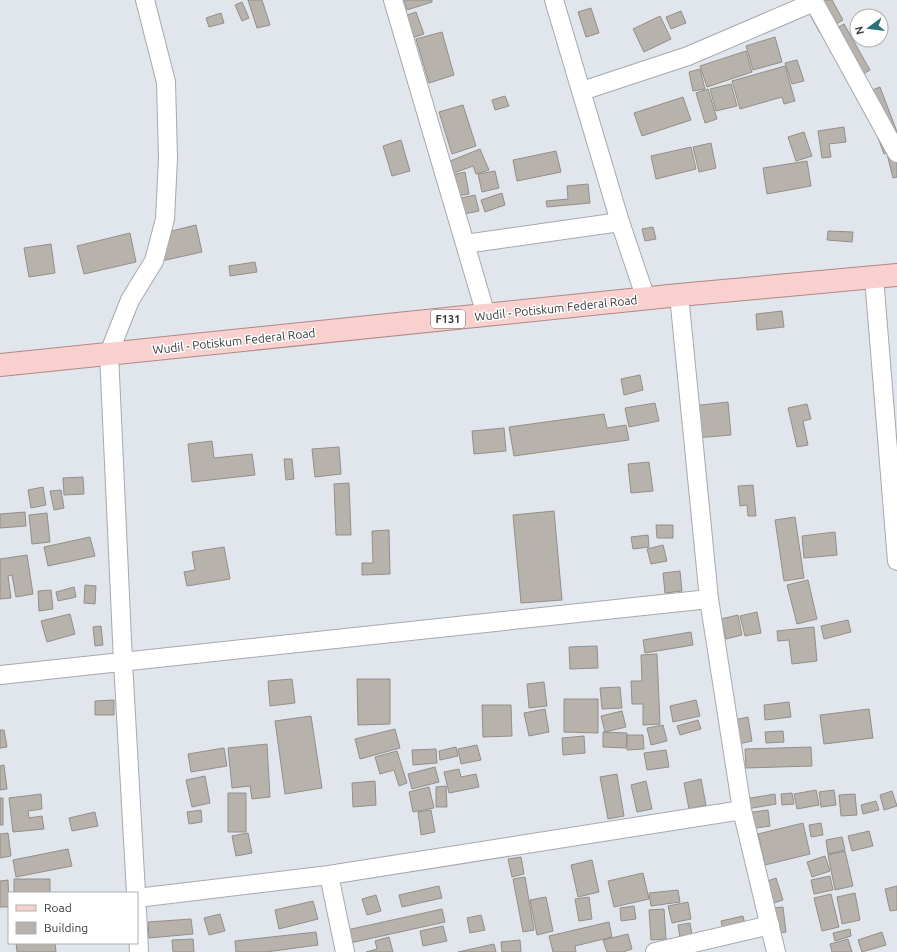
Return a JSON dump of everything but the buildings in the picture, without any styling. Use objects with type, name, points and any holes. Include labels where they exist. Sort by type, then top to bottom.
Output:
[{"type":"main road","name":"Wudil - Potiskum Federal Road","points":[[0,365],[679,295],[897,275]]},
{"type":"street","points":[[136,892],[123,662],[109,354],[130,300],[154,261],[165,219],[168,158],[166,82],[145,0]]},
{"type":"street","points":[[393,0],[486,315]]},
{"type":"street","points":[[554,0],[620,222],[646,299]]},
{"type":"street","points":[[582,91],[688,56],[814,1],[897,154]]},
{"type":"street","points":[[465,244],[620,222]]},
{"type":"street","points":[[874,277],[897,561]]},
{"type":"street","points":[[679,295],[709,599],[742,810],[776,952]]},
{"type":"street","points":[[0,674],[709,599]]},
{"type":"street","points":[[138,898],[329,875],[742,810]]},
{"type":"street","points":[[329,875],[344,952]]},
{"type":"street","points":[[138,923],[140,952]]},
{"type":"street","points":[[655,952],[770,926]]}]
